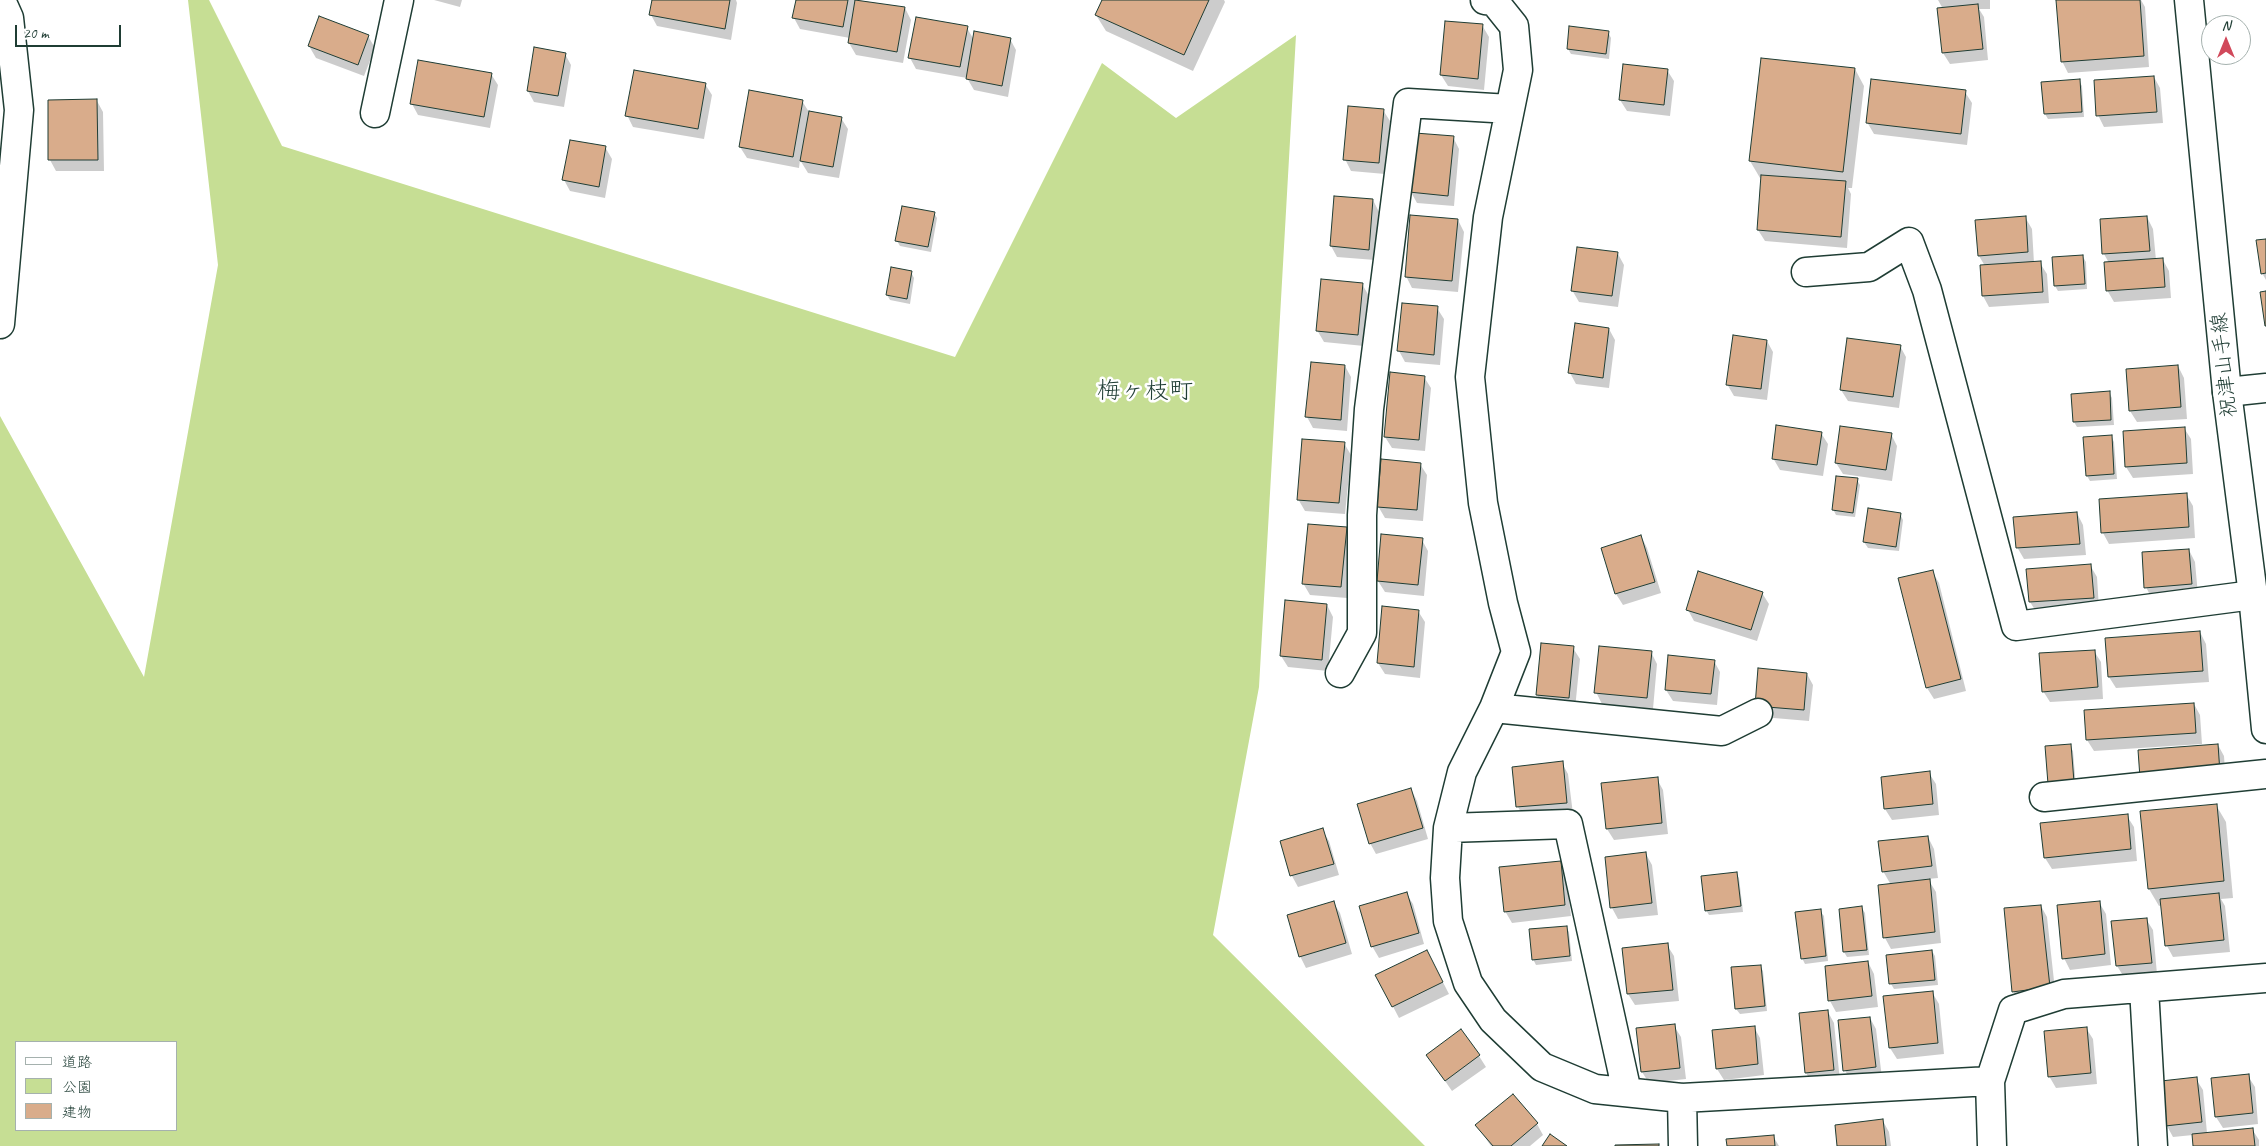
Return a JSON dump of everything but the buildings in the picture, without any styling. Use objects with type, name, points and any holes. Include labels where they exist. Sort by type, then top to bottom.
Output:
[{"type":"street","points":[[0,324],[19,110],[9,18],[1,0]]},
{"type":"street","points":[[375,113],[400,0]]},
{"type":"street","points":[[1485,0],[1494,1],[1514,26],[1518,70],[1488,217],[1470,377],[1483,503],[1503,603],[1516,652],[1494,708],[1462,772],[1448,828],[1445,878],[1448,921],[1468,983],[1493,1020],[1542,1067],[1595,1089],[1682,1098],[1990,1081]]},
{"type":"street","name":"祝津山手線","points":[[2189,0],[2227,392],[2254,595],[2266,729]]},
{"type":"street","points":[[1340,673],[1362,634],[1362,516],[1369,409],[1408,103],[1510,109]]},
{"type":"street","points":[[1806,272],[1869,267],[1909,242],[1927,290],[2016,626],[2254,595]]},
{"type":"street","points":[[2227,392],[2266,388]]},
{"type":"street","points":[[1494,708],[1722,731],[1758,713]]},
{"type":"street","points":[[2044,797],[2266,774]]},
{"type":"street","points":[[1448,828],[1568,824],[1627,1092]]},
{"type":"street","points":[[1992,1146],[1990,1081],[2013,1010],[2064,994],[2266,978]]},
{"type":"street","points":[[2144,988],[2153,1146]]},
{"type":"street","points":[[1682,1098],[1683,1146]]},
{"type":"green space","points":[[188,0],[209,0],[282,146],[955,357],[1102,63],[1176,118],[1296,35],[1259,687],[1213,935],[1425,1146],[0,1146],[0,416],[144,677],[218,265]]},
{"type":"district","name":"梅ヶ枝町","points":[[1145,392]]}]
